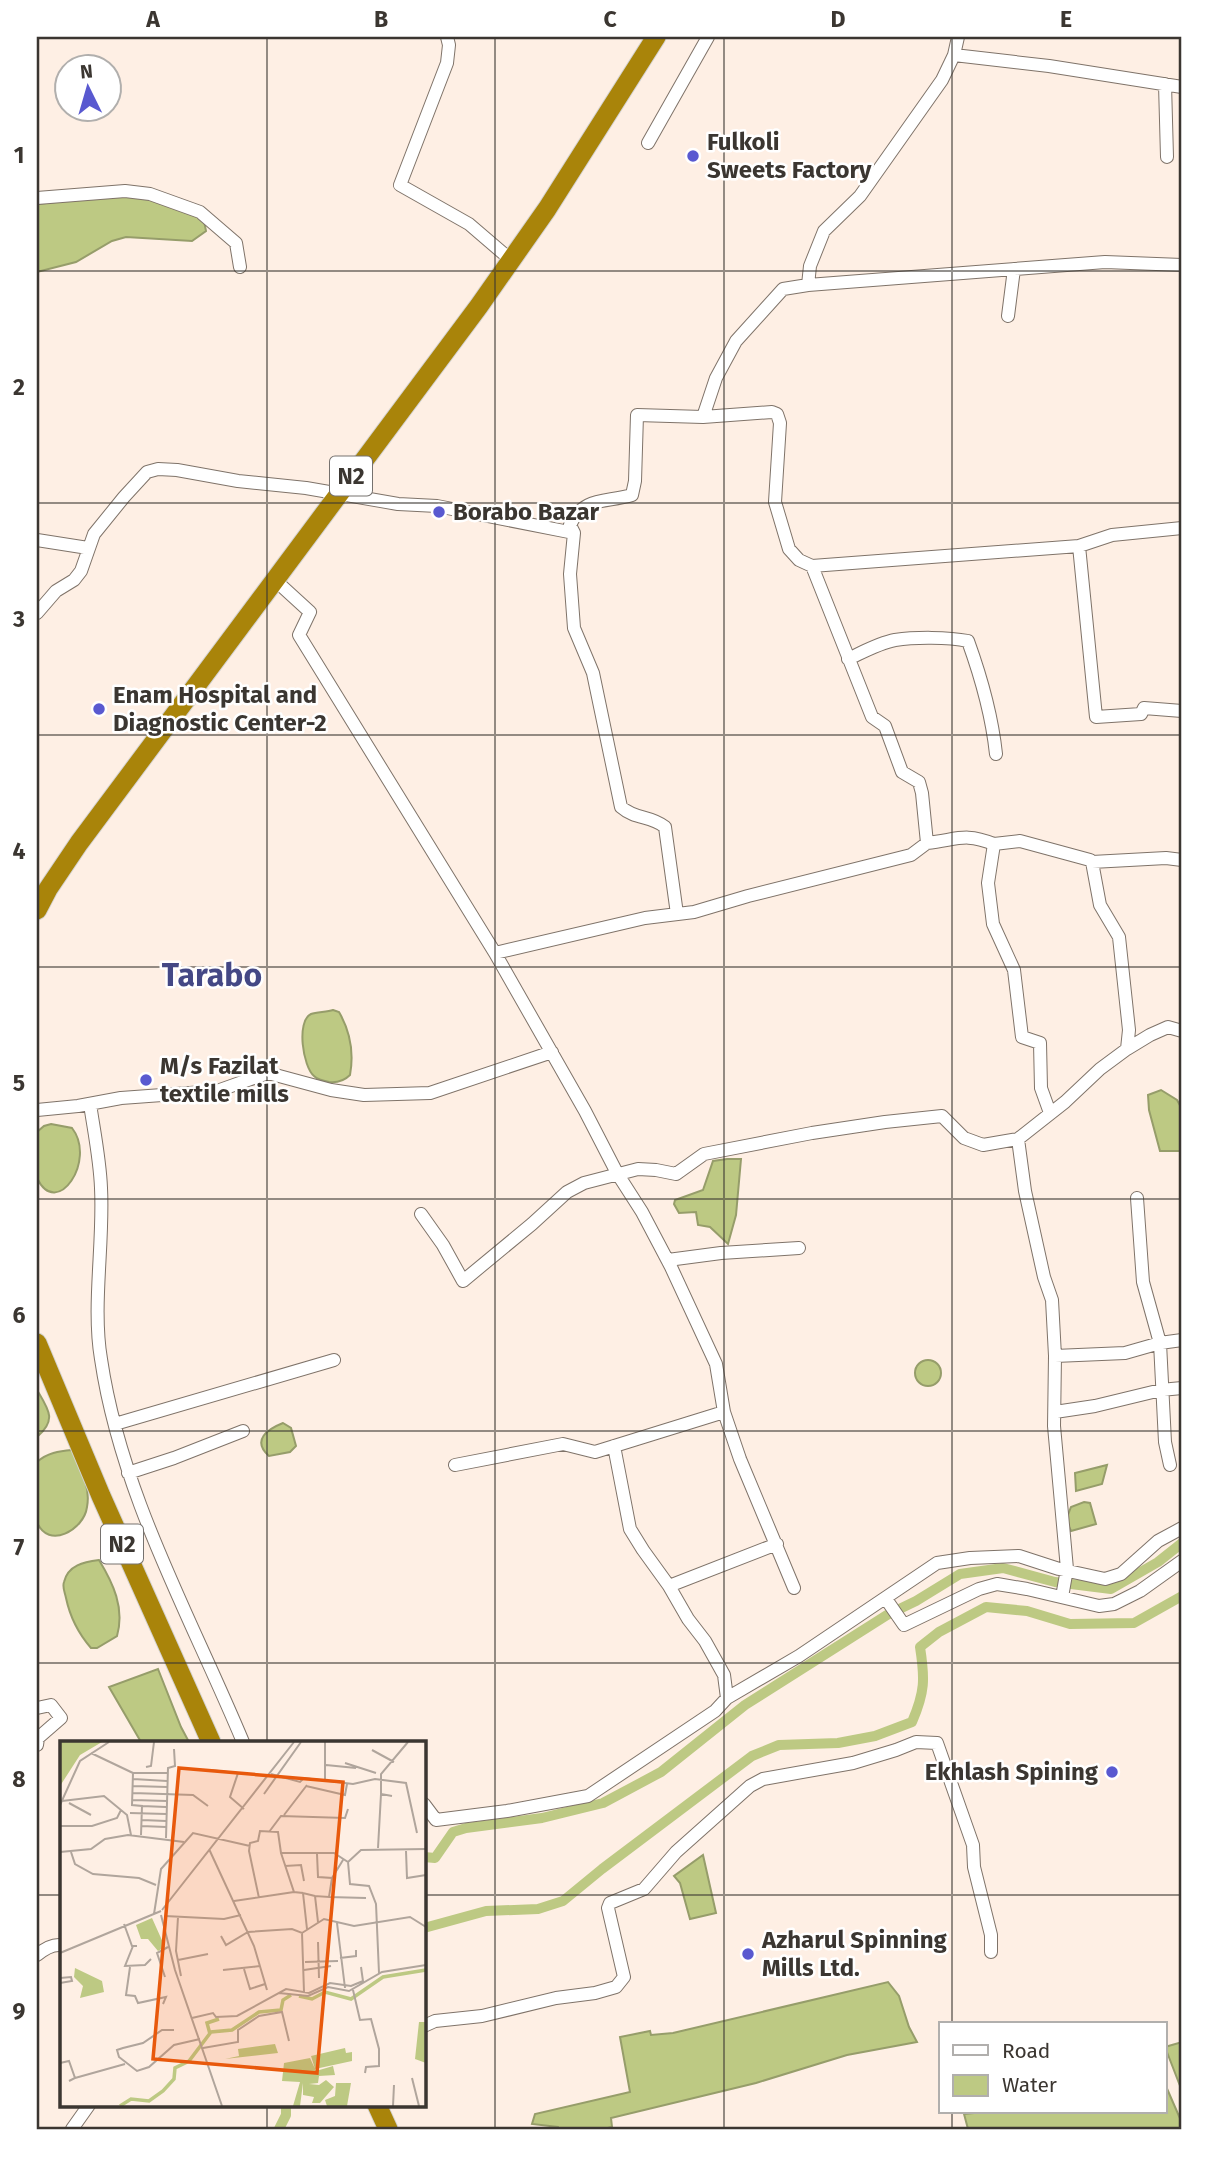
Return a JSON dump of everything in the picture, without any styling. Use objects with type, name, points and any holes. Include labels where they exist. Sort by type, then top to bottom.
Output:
[{"type":"highway","name":"N2","points":[[37,910],[48,888],[79,843],[393,422],[555,198],[656,37]]},
{"type":"highway","name":"N2","points":[[37,1343],[101,1496],[211,1741]]},
{"type":"highway","points":[[377,2106],[388,2129]]},
{"type":"street","points":[[447,37],[447,63],[400,185],[469,223],[511,260]]},
{"type":"street","points":[[648,143],[708,37]]},
{"type":"street","points":[[808,285],[810,266],[824,231],[860,196],[942,80],[954,55],[958,37]]},
{"type":"street","points":[[954,55],[1182,87]]},
{"type":"street","points":[[1165,84],[1167,157]]},
{"type":"street","points":[[37,198],[125,191],[150,194],[200,212],[236,243],[240,267]]},
{"type":"street","points":[[703,416],[716,378],[736,341],[783,289],[1105,262],[1182,265]]},
{"type":"street","points":[[1008,316],[1014,269]]},
{"type":"street","points":[[677,914],[666,827],[657,820],[630,815],[621,807],[593,673],[574,628],[570,574],[573,533],[570,525],[576,512],[590,503],[632,495],[635,481],[637,415],[777,414],[780,423],[775,502],[789,549],[799,560],[812,566],[1079,546],[1112,535],[1182,528]]},
{"type":"street","points":[[37,613],[56,591],[74,580],[81,571],[94,534],[124,497],[147,472],[158,469],[398,504],[437,506],[573,533]]},
{"type":"street","points":[[37,540],[88,548]]},
{"type":"street","points":[[1079,546],[1096,717],[1141,714],[1144,708],[1182,711]]},
{"type":"street","points":[[812,566],[872,717],[885,726],[902,772],[919,782],[927,844]]},
{"type":"street","points":[[275,580],[310,612],[299,635],[495,953],[668,1260],[716,1364],[724,1412],[740,1460],[794,1588]]},
{"type":"street","points":[[848,659],[872,647],[896,640],[968,641],[978,668],[996,754]]},
{"type":"street","points":[[495,953],[645,918],[694,912],[911,855],[927,844],[966,836],[976,836],[994,844],[1020,841],[1092,862],[1166,858],[1182,860]]},
{"type":"street","points":[[994,844],[988,883],[993,924],[1014,970],[1022,1037],[1040,1042],[1041,1088],[1051,1113]]},
{"type":"street","points":[[1092,862],[1100,905],[1119,937],[1129,1030],[1127,1049]]},
{"type":"street","points":[[421,1214],[464,1281],[567,1192],[584,1183],[638,1168],[676,1174],[704,1154],[812,1133],[942,1116],[964,1138],[983,1144],[1018,1139],[1127,1049],[1168,1027],[1182,1031]]},
{"type":"street","points":[[37,1111],[121,1098],[217,1091],[268,1073],[364,1096],[430,1093],[552,1052]]},
{"type":"street","points":[[90,1104],[101,1188],[100,1357],[115,1424],[128,1473],[156,1545],[243,1741]]},
{"type":"street","points":[[1018,1139],[1025,1191],[1044,1277],[1052,1300],[1055,1356],[1054,1426],[1067,1571],[1062,1597]]},
{"type":"street","points":[[1137,1198],[1143,1282],[1160,1343],[1165,1442],[1170,1465]]},
{"type":"street","points":[[668,1260],[721,1253],[799,1248]]},
{"type":"street","points":[[1055,1356],[1125,1353],[1182,1340]]},
{"type":"street","points":[[115,1424],[334,1360]]},
{"type":"street","points":[[1055,1412],[1182,1388]]},
{"type":"street","points":[[455,1465],[563,1444],[595,1452],[724,1412]]},
{"type":"street","points":[[128,1473],[243,1431]]},
{"type":"street","points":[[614,1446],[630,1529],[705,1642],[723,1675],[727,1698]]},
{"type":"street","points":[[425,1805],[436,1820],[507,1811],[588,1796],[715,1710],[727,1698],[799,1656],[937,1563],[970,1558],[1018,1556],[1105,1579],[1121,1574],[1158,1541],[1182,1528]]},
{"type":"street","points":[[669,1586],[777,1544]]},
{"type":"street","points":[[886,1599],[904,1625],[979,1589],[997,1584],[1099,1606],[1114,1604],[1140,1591],[1182,1561]]},
{"type":"street","points":[[37,1708],[51,1705],[61,1718],[38,1738],[37,1745]]},
{"type":"street","points":[[425,2026],[435,2021],[482,2016],[616,1987],[624,1977],[608,1908],[610,1903],[644,1889],[676,1852],[750,1786],[763,1779],[853,1763],[916,1742],[937,1743],[973,1845],[974,1867],[990,1935],[991,1951]]},
{"type":"street","points":[[37,1955],[44,1949],[60,1945]]},
{"type":"street","points":[[72,2129],[88,2106]]},
{"type":"water","points":[[120,195],[143,196],[197,216],[204,221],[206,231],[192,241],[126,237],[112,241],[76,262],[37,272],[37,204]]},
{"type":"water","points":[[333,1010],[339,1012],[346,1027],[352,1059],[350,1075],[341,1081],[332,1082],[317,1078],[310,1071],[304,1054],[302,1034],[306,1018],[311,1014]]},
{"type":"water","points":[[1161,1090],[1177,1100],[1182,1109],[1182,1151],[1160,1151],[1149,1110],[1148,1095]]},
{"type":"water","points":[[51,1124],[72,1128],[80,1155],[71,1181],[63,1189],[54,1192],[45,1189],[37,1178],[37,1132]]},
{"type":"water","points":[[741,1159],[736,1215],[728,1244],[710,1227],[698,1225],[696,1212],[679,1213],[674,1204],[675,1200],[703,1190],[713,1161]]},
{"type":"water","points":[[928,1360],[937,1364],[941,1373],[937,1382],[928,1386],[919,1382],[915,1373],[919,1364]]},
{"type":"water","points":[[37,1390],[45,1403],[49,1420],[37,1437]]},
{"type":"water","points":[[283,1423],[291,1428],[296,1446],[290,1452],[269,1456],[261,1445],[262,1440],[267,1432]]},
{"type":"water","points":[[72,1450],[86,1484],[87,1507],[73,1529],[57,1536],[49,1535],[42,1530],[36,1517],[37,1462],[53,1453]]},
{"type":"water","points":[[1107,1465],[1102,1484],[1076,1491],[1075,1473]]},
{"type":"water","points":[[1084,1502],[1090,1503],[1096,1524],[1071,1531],[1066,1520],[1071,1507]]},
{"type":"water","points":[[99,1560],[116,1596],[120,1616],[117,1636],[97,1648],[91,1648],[72,1618],[63,1584],[73,1568],[82,1563]]},
{"type":"water","points":[[158,1669],[188,1741],[140,1741],[109,1687]]},
{"type":"water","points":[[703,1855],[716,1913],[690,1919],[680,1883],[674,1876]]},
{"type":"water","points":[[888,1982],[899,1996],[917,2042],[847,2055],[756,2083],[611,2118],[612,2127],[603,2129],[559,2129],[532,2124],[535,2114],[630,2092],[620,2037],[650,2031],[651,2035],[673,2033]]},
{"type":"water","points":[[1182,2042],[1182,2091],[1166,2050],[1166,2047]]},
{"type":"water","points":[[1166,2086],[1182,2123],[1182,2129],[968,2129],[964,2114],[1166,2114]]},
{"type":"waterway","points":[[425,1857],[435,1858],[453,1832],[466,1828],[542,1818],[603,1803],[661,1772],[745,1705],[887,1615],[960,1574],[1003,1568],[1055,1582],[1111,1589],[1158,1562],[1182,1543]]},
{"type":"waterway","points":[[425,1928],[486,1911],[538,1909],[563,1901],[752,1756],[779,1745],[838,1743],[875,1736],[912,1722],[923,1685],[920,1647],[939,1632],[986,1607],[1027,1611],[1070,1624],[1134,1623],[1182,1596]]},
{"type":"waterway","points":[[279,2129],[286,2115],[286,2106]]},
{"type":"place","name":"Fulkoli Sweets Factory","points":[[693,156]]},
{"type":"place","name":"Borabo Bazar","points":[[439,512]]},
{"type":"place","name":"Enam Hospital and Diagnostic Center-2","points":[[99,709]]},
{"type":"place","name":"M/s Fazilat textile mills","points":[[146,1080]]},
{"type":"place","name":"Ekhlash Spining","points":[[1112,1772]]},
{"type":"place","name":"Azharul Spinning Mills Ltd.","points":[[748,1954]]},
{"type":"district","name":"Tarabo","points":[[212,975]]}]
